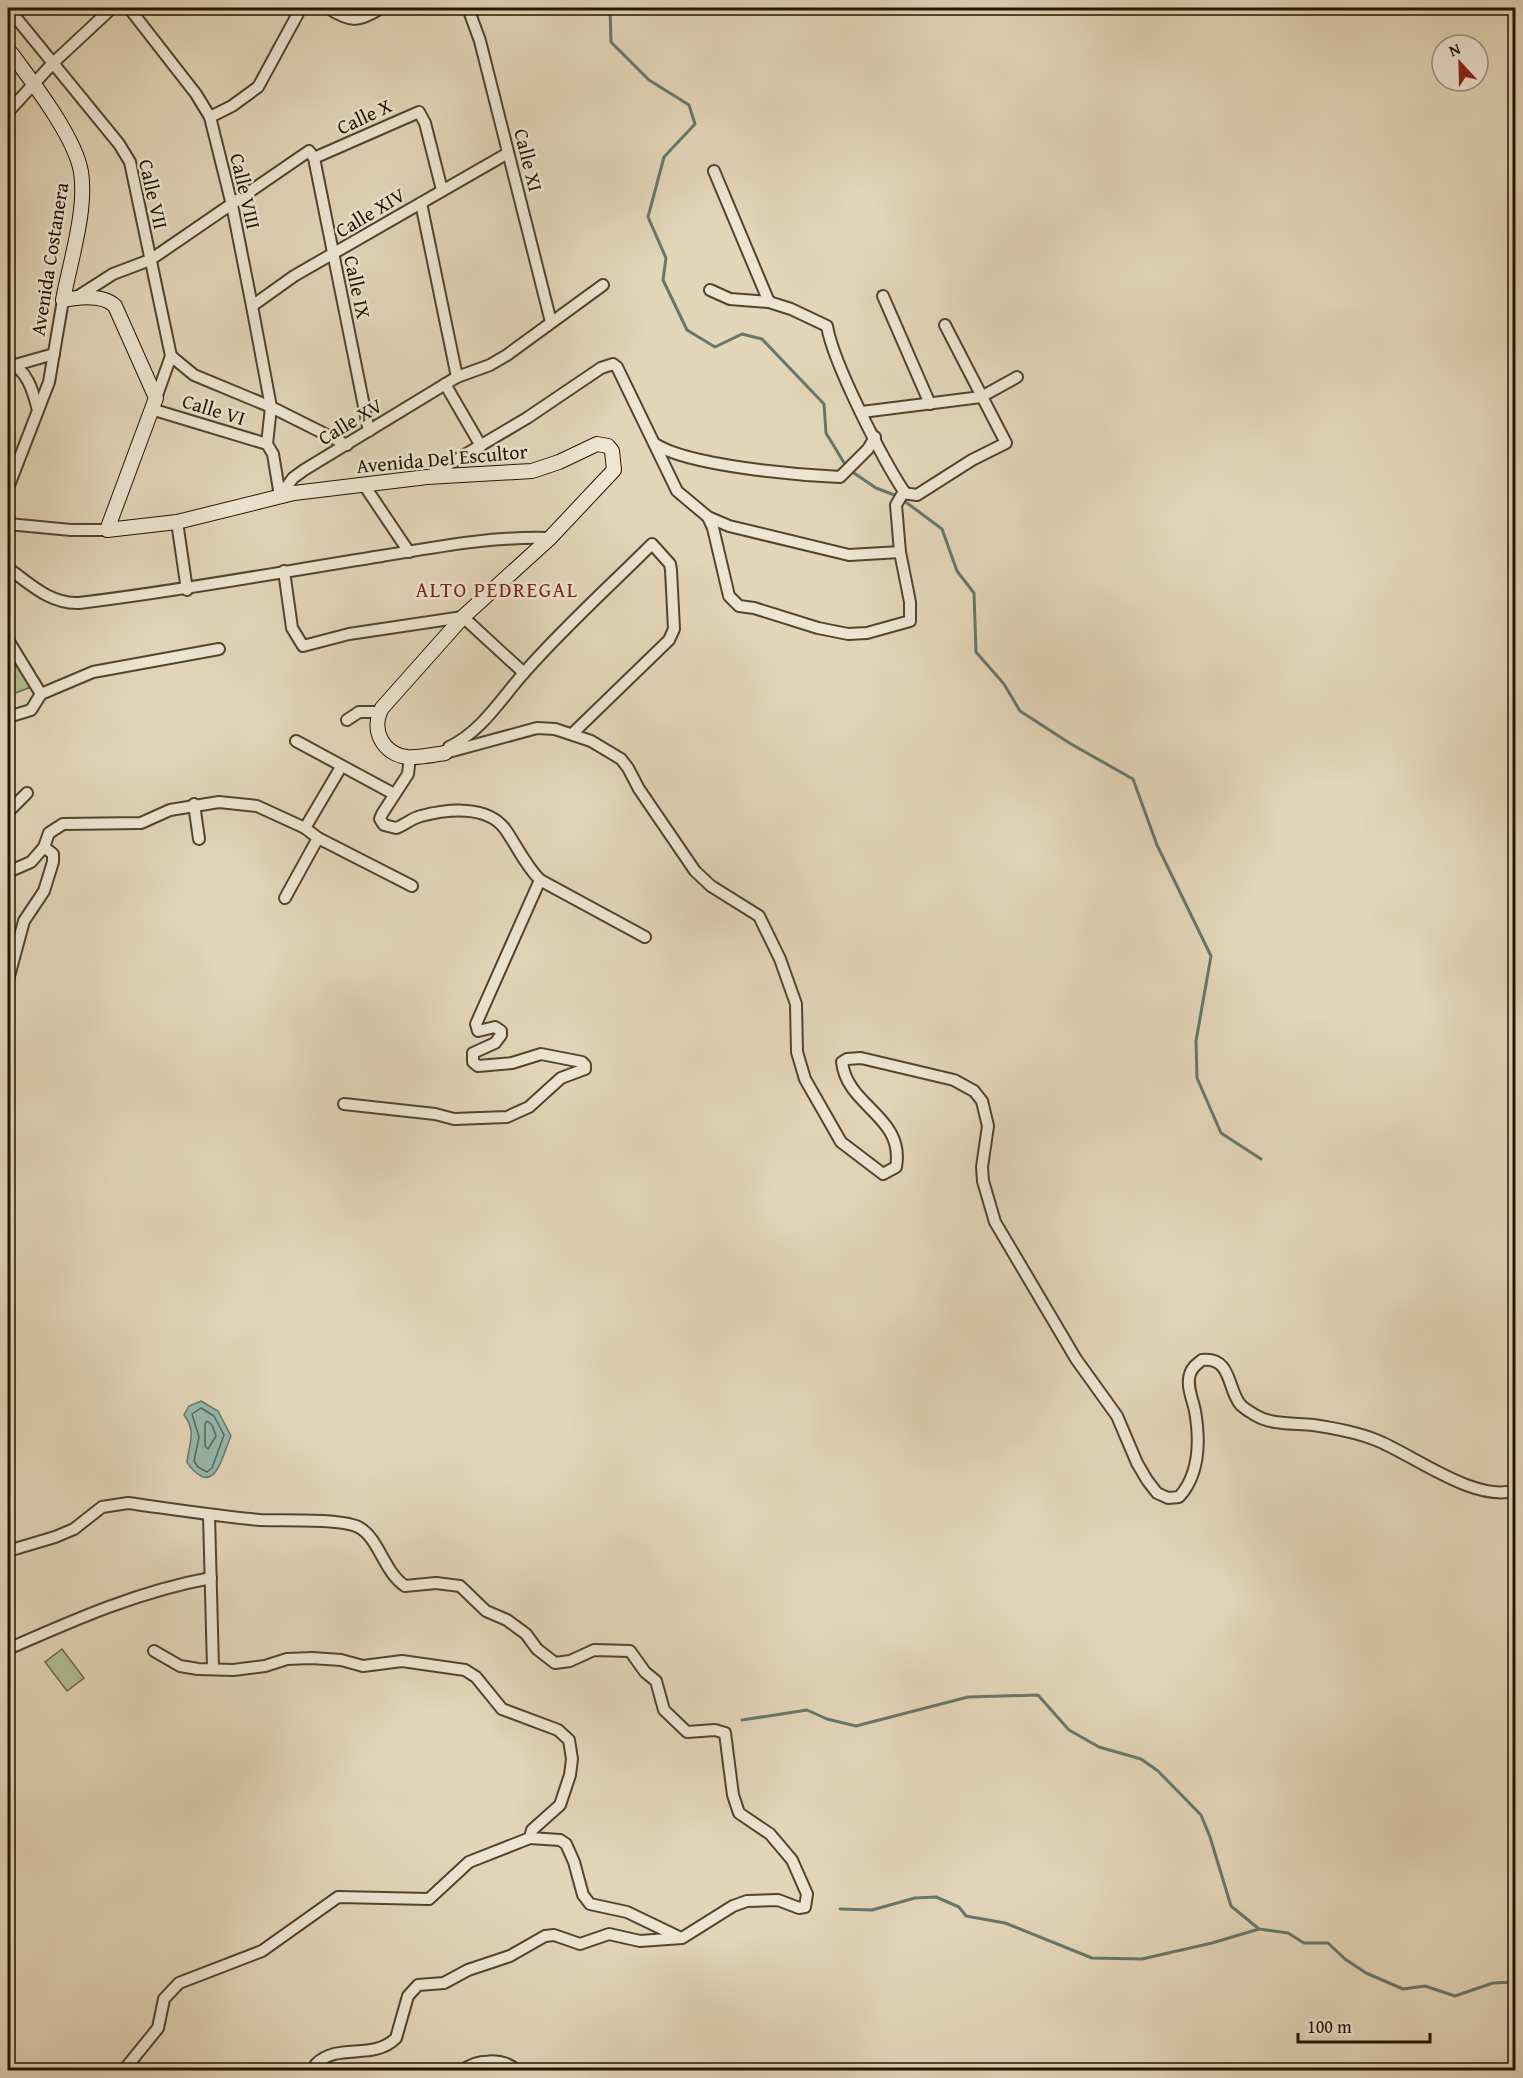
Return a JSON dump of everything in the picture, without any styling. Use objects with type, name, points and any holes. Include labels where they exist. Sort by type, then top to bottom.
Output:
[{"type":"street","name":"Calle VII","points":[[8,8],[126,154],[171,356]]},
{"type":"street","points":[[8,112],[53,63],[112,8]]},
{"type":"street","name":"Calle VIII","points":[[129,8],[196,94],[210,117],[232,205],[271,407],[267,444]]},
{"type":"street","points":[[210,117],[232,106],[258,87],[301,8]]},
{"type":"street","points":[[328,8],[348,19],[361,20],[381,8]]},
{"type":"street","name":"Calle XI","points":[[468,8],[480,41],[551,322]]},
{"type":"street","name":"Avenida Costanera","points":[[8,49],[34,84],[65,134],[81,170],[80,208],[70,299],[54,354],[49,382],[8,488]]},
{"type":"street","name":"Calle X","points":[[312,155],[419,112],[425,123],[442,190]]},
{"type":"street","name":"Calle XIV","points":[[252,306],[294,276],[508,153]]},
{"type":"street","points":[[70,299],[113,274],[150,260],[312,155]]},
{"type":"street","name":"Calle IX","points":[[312,155],[369,431]]},
{"type":"street","points":[[714,171],[769,302]]},
{"type":"street","points":[[421,203],[456,377],[490,365],[507,355],[603,285]]},
{"type":"street","points":[[710,290],[745,302],[769,302],[791,309],[827,326],[830,341],[862,412],[904,493]]},
{"type":"street","points":[[883,296],[930,404]]},
{"type":"street","points":[[70,299],[103,299],[115,306],[153,403]]},
{"type":"street","points":[[904,493],[917,495],[972,460],[1006,443],[945,325]]},
{"type":"street","points":[[38,410],[29,384],[11,363],[54,354]]},
{"type":"street","points":[[107,530],[171,356],[195,375],[271,407],[347,445]]},
{"type":"street","points":[[427,477],[527,418],[601,368],[613,364],[617,367],[656,444],[677,491],[708,517],[729,526],[849,555],[900,552]]},
{"type":"street","name":"Calle XV","points":[[280,496],[293,478],[456,377]]},
{"type":"street","points":[[862,412],[981,397],[1017,377]]},
{"type":"street","points":[[446,384],[481,446]]},
{"type":"street","name":"Calle VI","points":[[153,403],[267,444]]},
{"type":"street","points":[[656,444],[689,457],[769,471],[840,477],[858,460],[875,437]]},
{"type":"street","points":[[267,444],[273,454],[280,496]]},
{"type":"street","name":"Avenida Del Escultor","points":[[8,524],[71,531],[107,530],[177,522],[280,496],[427,477],[532,471],[560,462],[591,445],[608,446],[615,457],[614,470],[550,538],[463,617],[380,712]]},
{"type":"street","points":[[364,485],[409,552]]},
{"type":"street","points":[[708,517],[713,528],[729,596],[739,606],[754,608],[818,628],[861,633],[910,621],[910,603],[900,552],[896,505],[904,493]]},
{"type":"street","points":[[177,522],[187,590]]},
{"type":"street","points":[[8,568],[51,598],[66,604],[187,590],[284,571],[409,552],[527,537],[550,538]]},
{"type":"street","points":[[440,754],[461,742],[495,709],[524,673],[652,544],[670,564],[674,629],[669,640],[572,734]]},
{"type":"street","points":[[284,571],[292,628],[303,646],[349,634],[463,617],[524,673]]},
{"type":"street","points":[[8,640],[41,694]]},
{"type":"street","points":[[8,717],[31,710],[41,694],[93,672],[219,649]]},
{"type":"street","points":[[347,720],[359,712],[380,712],[377,728],[382,742],[392,752],[410,757],[440,754],[547,727],[602,746],[621,759],[695,871],[711,886],[759,916],[780,959],[796,1004],[797,1052],[805,1079],[841,1142],[883,1174],[896,1167],[897,1144],[883,1119],[849,1084],[842,1062],[848,1059],[870,1060],[954,1080],[974,1091],[982,1101],[988,1126],[981,1167],[982,1181],[995,1222],[1077,1359],[1117,1416],[1137,1463],[1157,1493],[1168,1498],[1179,1497],[1192,1476],[1198,1453],[1190,1374],[1202,1360],[1211,1359],[1222,1366],[1239,1403],[1256,1416],[1272,1422],[1341,1429],[1376,1440],[1476,1487],[1507,1493],[1515,1490]]},
{"type":"street","points":[[296,741],[341,768],[394,794]]},
{"type":"street","points":[[410,757],[408,774],[381,819],[387,827],[400,827],[420,816],[435,814],[462,811],[488,815],[504,828],[532,872],[540,880],[645,936]]},
{"type":"street","points":[[305,828],[341,768]]},
{"type":"street","points":[[8,812],[27,793]]},
{"type":"street","points":[[8,872],[31,862],[44,847],[49,832],[63,824],[141,823],[170,810],[194,804],[249,803],[305,828],[318,838],[412,886]]},
{"type":"street","points":[[194,804],[199,839]]},
{"type":"street","points":[[285,898],[318,838]]},
{"type":"street","points":[[8,980],[24,921],[44,891],[53,862],[53,854],[44,847]]},
{"type":"street","points":[[344,1104],[435,1114],[454,1119],[507,1117],[530,1107],[561,1078],[585,1069],[582,1062],[541,1054],[512,1063],[478,1066],[473,1062],[473,1053],[495,1042],[501,1035],[501,1031],[495,1027],[478,1031],[476,1024],[540,880]]},
{"type":"street","points":[[8,945],[21,933]]},
{"type":"street","points":[[8,1551],[55,1537],[113,1503],[128,1503],[209,1515],[326,1522],[359,1527],[367,1533],[386,1565],[405,1586],[436,1583],[460,1586],[486,1611],[507,1620],[519,1629],[537,1649],[555,1663],[570,1661],[594,1650],[630,1651],[645,1672],[656,1681],[664,1710],[687,1732],[715,1730],[725,1733],[733,1795],[739,1813],[770,1834],[792,1860],[807,1894],[805,1907],[799,1908],[778,1900],[747,1901],[732,1906],[682,1938],[640,1941],[609,1934],[580,1944],[554,1935],[545,1936],[510,1956],[468,1970],[444,1983],[417,1985],[408,1996],[396,2038],[391,2043],[365,2052],[329,2056],[316,2064],[315,2070]]},
{"type":"street","points":[[209,1515],[213,1668]]},
{"type":"street","points":[[8,1649],[63,1623],[148,1592],[211,1578]]},
{"type":"street","points":[[153,1651],[180,1666],[241,1669],[265,1666],[287,1659],[312,1658],[341,1660],[363,1666],[402,1660],[465,1670],[476,1677],[502,1709],[519,1718],[558,1730],[569,1740],[572,1759],[564,1794],[556,1811],[532,1830],[530,1838]]},
{"type":"street","points":[[124,2070],[158,2028],[164,1999],[179,1983],[262,1951],[338,1897],[429,1899],[440,1892],[446,1881],[469,1862],[530,1838],[561,1840],[566,1844],[574,1862],[583,1895],[590,1904],[627,1912],[682,1938]]},
{"type":"street","points":[[464,2070],[473,2063],[507,2063],[516,2070]]},
{"type":"green space","points":[[8,636],[31,687],[8,696]]},
{"type":"green space","points":[[62,1649],[84,1678],[67,1691],[45,1662]]},
{"type":"water","points":[[201,1401],[218,1411],[231,1436],[216,1470],[207,1477],[196,1473],[187,1462],[191,1432],[184,1415],[189,1406]]},
{"type":"waterway","points":[[610,8],[611,42],[649,80],[689,105],[695,124],[664,157],[648,217],[666,258],[663,280],[687,330],[715,347],[742,334],[762,339],[824,404],[826,433],[846,466]]},
{"type":"waterway","points":[[851,471],[876,488],[897,496]]},
{"type":"waterway","points":[[903,500],[942,529],[957,571],[974,593],[976,652],[1004,684],[1020,711],[1071,744],[1133,779],[1157,845],[1211,956],[1196,1041],[1197,1078],[1221,1133],[1261,1159]]},
{"type":"waterway","points":[[742,1720],[807,1710],[827,1719],[856,1726],[968,1697],[1038,1695],[1069,1730],[1099,1747],[1141,1759],[1158,1771],[1201,1815],[1231,1906],[1259,1929],[1288,1933],[1304,1943],[1328,1943],[1345,1959],[1366,1973],[1403,1989],[1425,1986],[1455,1996],[1493,1983],[1516,1982]]},
{"type":"waterway","points":[[840,1909],[872,1910],[915,1898],[936,1897],[959,1907],[966,1916],[1005,1923],[1092,1958],[1142,1959],[1212,1943],[1259,1929]]},
{"type":"district","name":"ALTO PEDREGAL","points":[[497,589]]}]
